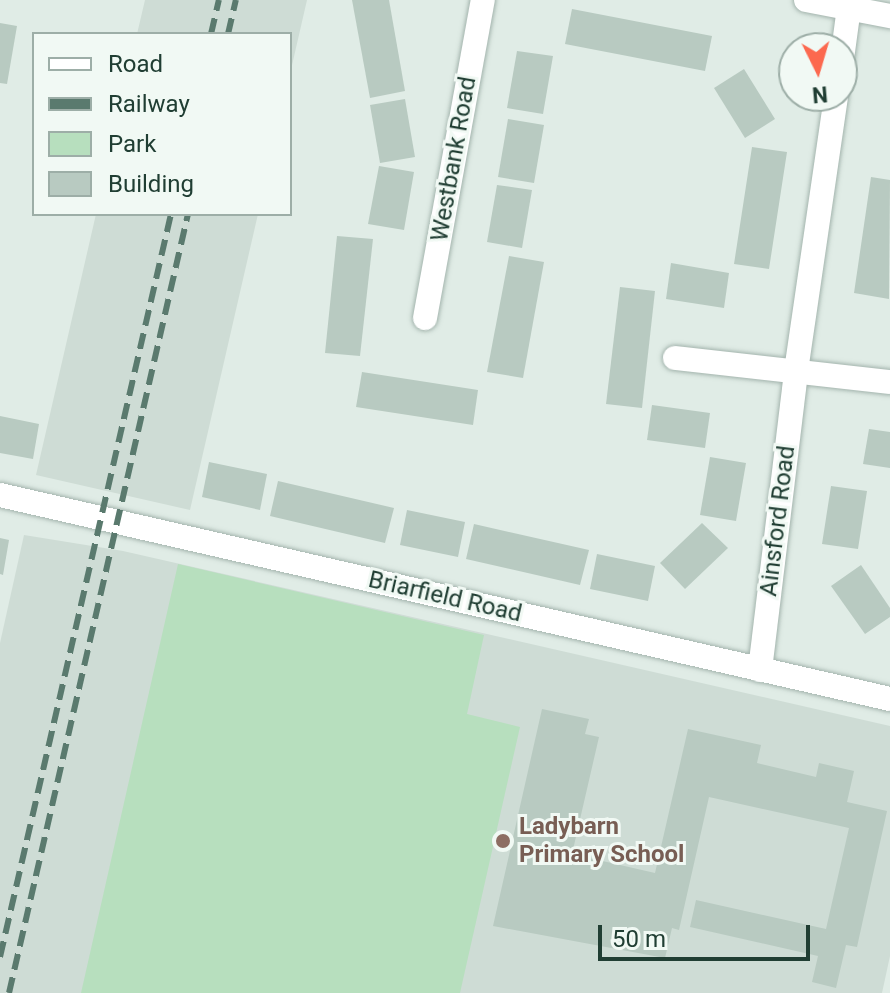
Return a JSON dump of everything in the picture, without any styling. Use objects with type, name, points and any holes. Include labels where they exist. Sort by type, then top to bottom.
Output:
[{"type":"street","name":"Westbank Road","points":[[425,318],[483,0]]},
{"type":"street","points":[[806,0],[850,4],[890,16]]},
{"type":"street","points":[[846,32],[850,4]]},
{"type":"street","name":"Ainsford Road","points":[[760,670],[796,371],[834,112]]},
{"type":"street","points":[[675,358],[890,382]]},
{"type":"street","name":"Briarfield Road","points":[[0,495],[890,699]]},
{"type":"shaded area","points":[[145,0],[307,0],[292,65],[292,32],[137,32]]},
{"type":"shaded area","points":[[96,216],[258,216],[190,510],[36,475]]},
{"type":"shaded area","name":"Ladybarn Primary School","points":[[24,535],[123,551],[890,726],[890,956],[882,993],[0,993],[0,643]]},
{"type":"green space","points":[[178,564],[484,635],[467,714],[520,727],[460,993],[81,993]]},
{"type":"building","points":[[352,0],[389,0],[405,91],[370,98]]},
{"type":"building","points":[[572,9],[712,36],[705,71],[565,44]]},
{"type":"building","points":[[0,23],[17,26],[7,84],[0,83]]},
{"type":"building","points":[[517,51],[553,56],[543,114],[507,108]]},
{"type":"building","points":[[744,69],[775,119],[745,138],[714,88]]},
{"type":"building","points":[[405,99],[415,157],[380,163],[370,105]]},
{"type":"building","points":[[508,119],[544,125],[534,183],[498,177]]},
{"type":"building","points":[[752,147],[787,152],[769,269],[734,264]]},
{"type":"building","points":[[379,166],[414,172],[404,230],[368,224]]},
{"type":"building","points":[[871,177],[890,180],[889,299],[854,293]]},
{"type":"building","points":[[497,185],[532,190],[522,248],[487,242]]},
{"type":"building","points":[[337,236],[373,239],[360,356],[325,353]]},
{"type":"building","points":[[509,256],[544,262],[523,378],[487,372]]},
{"type":"building","points":[[671,263],[729,273],[724,308],[666,299]]},
{"type":"building","points":[[620,287],[655,291],[642,408],[606,404]]},
{"type":"building","points":[[362,372],[478,390],[473,425],[356,407]]},
{"type":"building","points":[[652,405],[710,413],[705,448],[647,440]]},
{"type":"building","points":[[0,416],[39,424],[33,459],[0,453]]},
{"type":"building","points":[[869,429],[890,432],[890,468],[863,464]]},
{"type":"building","points":[[710,457],[746,463],[736,521],[700,515]]},
{"type":"building","points":[[209,462],[267,474],[260,510],[202,497]]},
{"type":"building","points":[[278,481],[394,508],[385,543],[270,516]]},
{"type":"building","points":[[831,486],[867,491],[858,549],[822,544]]},
{"type":"building","points":[[407,510],[465,522],[458,557],[400,545]]},
{"type":"building","points":[[702,523],[728,548],[685,589],[660,563]]},
{"type":"building","points":[[474,524],[589,550],[580,585],[466,559]]},
{"type":"building","points":[[0,538],[9,540],[3,575],[0,574]]},
{"type":"building","points":[[597,554],[655,566],[648,601],[590,589]]},
{"type":"building","points":[[861,565],[890,608],[890,617],[865,634],[831,586]]},
{"type":"building","points":[[542,709],[589,719],[585,734],[599,737],[572,854],[655,873],[688,729],[761,745],[757,763],[816,777],[819,763],[854,771],[847,802],[887,811],[857,947],[846,945],[836,988],[812,982],[818,956],[690,927],[696,900],[826,929],[849,828],[709,797],[679,930],[672,928],[665,958],[493,926]]},
{"type":"railway","points":[[211,32],[219,0]]},
{"type":"railway","points":[[228,32],[236,0]]},
{"type":"railway","points":[[0,957],[171,216]]},
{"type":"railway","points":[[9,993],[188,216]]},
{"type":"place","name":"Ladybarn Primary School","points":[[503,841]]}]
